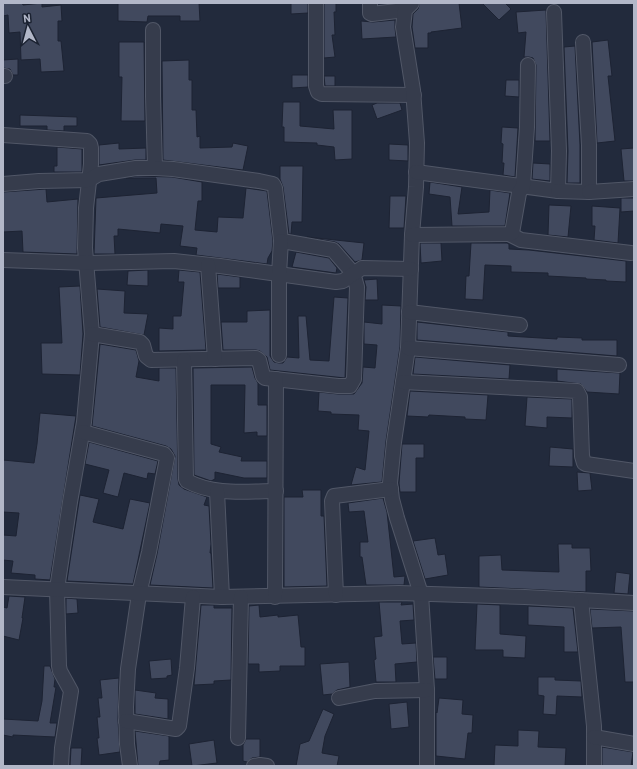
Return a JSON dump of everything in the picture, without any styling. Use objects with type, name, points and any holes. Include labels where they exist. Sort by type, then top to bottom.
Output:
[{"type":"street","points":[[316,3],[316,86],[318,92],[322,94],[414,95]]},
{"type":"street","points":[[370,3],[370,13],[372,14],[408,7],[403,27],[414,95],[417,143],[416,172],[408,348],[394,442],[390,489],[397,518],[421,594],[427,690],[427,766]]},
{"type":"street","points":[[554,12],[559,151],[558,191]]},
{"type":"street","points":[[153,30],[152,96],[155,168]]},
{"type":"street","points":[[583,42],[588,145],[588,192]]},
{"type":"street","points":[[509,234],[512,231],[519,193],[523,186],[527,127],[528,65]]},
{"type":"street","points":[[3,135],[87,141],[91,148],[85,240],[92,334],[87,398],[83,432],[56,589],[59,666],[60,671],[71,691],[61,766]]},
{"type":"street","points":[[3,184],[39,181],[89,180],[99,174],[136,168],[189,171],[273,184],[275,188],[281,241],[279,274],[279,355]]},
{"type":"street","points":[[416,172],[558,191],[588,192],[634,189]]},
{"type":"street","points":[[412,235],[509,234],[521,240],[631,253]]},
{"type":"street","points":[[92,334],[140,342],[143,345],[146,356],[149,360],[257,358],[264,377],[350,386],[354,378],[358,295],[356,280],[353,273],[336,252],[331,249],[281,241]]},
{"type":"street","points":[[3,260],[87,263],[174,261],[336,282],[342,281],[363,268],[411,269]]},
{"type":"street","points":[[208,265],[215,359]]},
{"type":"street","points":[[409,312],[520,325]]},
{"type":"street","points":[[408,348],[619,365]]},
{"type":"street","points":[[184,360],[187,480],[207,490],[276,491]]},
{"type":"street","points":[[276,379],[276,597]]},
{"type":"street","points":[[403,382],[577,391],[580,397],[582,456],[584,463],[634,471]]},
{"type":"street","points":[[83,432],[167,456],[149,552],[139,594],[128,675],[126,721],[130,766]]},
{"type":"street","points":[[336,595],[332,501],[334,496],[390,489]]},
{"type":"street","points":[[217,491],[222,597]]},
{"type":"street","points":[[3,586],[222,597],[276,597],[399,593],[634,603]]},
{"type":"street","points":[[126,721],[176,729],[179,726],[187,668],[193,596]]},
{"type":"street","points":[[238,738],[241,597]]},
{"type":"street","points":[[581,600],[594,737],[594,766]]},
{"type":"street","points":[[339,698],[376,691],[427,690]]},
{"type":"street","points":[[594,737],[634,744]]},
{"type":"street","points":[[254,766],[267,766]]},
{"type":"building","points":[[3,3],[22,3],[23,5],[42,3],[42,7],[61,5],[62,21],[58,21],[58,41],[61,41],[64,71],[41,72],[40,59],[21,60],[20,32],[9,33],[8,15],[3,16]]},
{"type":"building","points":[[118,3],[199,3],[200,21],[180,21],[180,16],[148,16],[147,22],[118,21]]},
{"type":"building","points":[[291,3],[308,3],[308,13],[291,14]]},
{"type":"building","points":[[324,3],[336,3],[336,12],[334,12],[335,35],[332,35],[335,57],[324,58]]},
{"type":"building","points":[[420,3],[459,3],[462,28],[428,33],[428,48],[415,48],[412,27],[413,14],[418,9]]},
{"type":"building","points":[[482,3],[505,3],[511,9],[499,20]]},
{"type":"building","points":[[546,10],[550,141],[535,141],[536,65],[533,58],[524,57],[526,32],[518,33],[516,12]]},
{"type":"building","points":[[395,20],[396,37],[362,39],[361,21],[373,22]]},
{"type":"building","points":[[608,40],[612,76],[608,76],[615,141],[597,143],[592,42]]},
{"type":"building","points":[[119,42],[144,42],[145,121],[121,121],[122,77],[119,77]]},
{"type":"building","points":[[575,46],[580,145],[580,183],[567,183],[568,151],[564,47]]},
{"type":"building","points":[[18,59],[18,75],[13,75],[10,69],[3,68],[3,60]]},
{"type":"building","points":[[189,60],[189,80],[192,80],[192,110],[196,110],[197,137],[200,136],[200,148],[232,147],[233,143],[248,146],[243,170],[163,160],[162,61]]},
{"type":"building","points":[[292,75],[308,75],[308,87],[292,88]]},
{"type":"building","points":[[324,76],[335,76],[335,86],[325,86]]},
{"type":"building","points":[[506,80],[519,80],[519,97],[505,96]]},
{"type":"building","points":[[283,102],[300,102],[300,126],[334,129],[333,110],[352,110],[352,159],[335,160],[334,147],[317,145],[317,143],[284,142],[284,127],[282,127]]},
{"type":"building","points":[[377,103],[400,103],[402,110],[377,119],[372,105]]},
{"type":"building","points":[[20,115],[77,117],[77,126],[64,126],[64,131],[47,130],[47,126],[20,126]]},
{"type":"building","points":[[502,127],[518,128],[515,177],[503,175],[503,144],[501,143]]},
{"type":"building","points":[[119,143],[119,149],[146,148],[146,160],[99,165],[99,145]]},
{"type":"building","points":[[389,144],[408,145],[408,161],[389,160]]},
{"type":"building","points":[[57,147],[82,149],[82,172],[54,172],[54,166],[57,166]]},
{"type":"building","points":[[634,148],[634,181],[624,181],[621,149]]},
{"type":"building","points":[[533,163],[550,164],[550,181],[532,179]]},
{"type":"building","points":[[280,166],[303,166],[302,222],[292,222],[291,234],[289,234],[283,187],[280,179]]},
{"type":"building","points":[[137,176],[172,177],[202,182],[202,201],[198,201],[195,230],[217,232],[218,217],[243,218],[246,188],[267,191],[273,241],[272,251],[268,258],[267,264],[196,255],[197,248],[180,246],[183,226],[161,224],[160,233],[118,229],[118,236],[114,236],[115,254],[94,254],[96,198],[157,193],[156,178],[126,178]]},
{"type":"building","points":[[430,182],[462,187],[458,214],[489,212],[490,190],[510,193],[505,226],[452,226],[450,197],[429,194]]},
{"type":"building","points":[[46,189],[47,202],[78,199],[77,254],[23,252],[22,231],[3,232],[3,192]]},
{"type":"building","points":[[390,196],[406,196],[404,228],[389,228]]},
{"type":"building","points":[[621,198],[634,198],[634,211],[621,212]]},
{"type":"building","points":[[549,205],[571,206],[568,237],[548,235]]},
{"type":"building","points":[[592,206],[620,208],[618,243],[594,240],[595,226],[592,226]]},
{"type":"building","points":[[307,237],[364,243],[362,260],[355,262],[339,244],[335,242]]},
{"type":"building","points":[[420,243],[441,243],[442,261],[421,263]]},
{"type":"building","points":[[471,243],[507,243],[509,244],[509,249],[626,261],[626,282],[548,276],[548,273],[511,272],[511,266],[485,265],[483,300],[465,299],[466,276],[469,276]]},
{"type":"building","points":[[296,252],[329,258],[337,268],[336,273],[292,267]]},
{"type":"building","points":[[148,270],[148,286],[127,285],[128,271]]},
{"type":"building","points":[[179,270],[200,272],[206,350],[159,351],[159,328],[173,329],[173,316],[181,316],[184,282],[178,282]]},
{"type":"building","points":[[217,274],[240,277],[240,288],[218,288]]},
{"type":"building","points":[[377,279],[378,300],[365,300],[366,287],[364,280]]},
{"type":"building","points":[[80,286],[83,334],[80,375],[42,374],[41,343],[62,343],[59,287]]},
{"type":"building","points":[[97,289],[125,291],[124,313],[148,314],[144,335],[100,327]]},
{"type":"building","points":[[334,297],[348,298],[345,378],[270,370],[267,357],[260,351],[223,350],[221,322],[247,322],[247,311],[270,310],[270,356],[274,362],[283,363],[287,357],[299,358],[298,316],[306,316],[310,360],[329,361]]},
{"type":"building","points":[[382,305],[401,306],[400,347],[386,441],[382,482],[351,485],[356,467],[365,470],[369,431],[358,430],[359,415],[331,414],[331,412],[318,411],[319,392],[354,394],[362,383],[363,367],[375,368],[377,345],[364,344],[364,322],[382,324]]},
{"type":"building","points":[[417,322],[508,332],[508,336],[557,339],[557,337],[582,338],[582,340],[617,340],[617,356],[417,340]]},
{"type":"building","points":[[100,344],[136,350],[139,361],[136,377],[159,381],[159,368],[176,368],[179,485],[184,489],[207,497],[204,505],[209,506],[210,553],[213,588],[150,585],[175,456],[171,449],[166,446],[92,426]]},
{"type":"building","points":[[415,357],[510,365],[509,379],[413,374]]},
{"type":"building","points":[[252,367],[258,383],[258,405],[267,405],[267,436],[257,436],[257,432],[244,433],[245,385],[211,385],[211,444],[221,447],[219,452],[242,457],[241,461],[267,461],[267,478],[244,478],[215,472],[215,479],[211,481],[194,475],[193,368]]},
{"type":"building","points":[[557,369],[620,373],[619,394],[587,392],[581,384],[557,381]]},
{"type":"building","points":[[410,391],[488,395],[486,420],[429,415],[428,417],[407,416]]},
{"type":"building","points":[[527,397],[572,399],[572,418],[547,417],[547,428],[525,426]]},
{"type":"building","points":[[40,413],[76,416],[50,580],[35,579],[35,575],[11,573],[13,561],[3,560],[3,535],[16,536],[19,513],[3,512],[3,460],[34,463]]},
{"type":"building","points":[[89,442],[158,461],[155,474],[148,473],[147,479],[124,473],[118,497],[103,493],[109,470],[85,464]]},
{"type":"building","points":[[402,444],[424,444],[424,458],[416,458],[416,492],[400,492],[399,483]]},
{"type":"building","points":[[550,447],[573,449],[573,467],[549,466]]},
{"type":"building","points":[[577,472],[590,473],[592,490],[578,491]]},
{"type":"building","points":[[302,490],[321,490],[321,516],[324,516],[327,586],[284,587],[284,497],[303,497]]},
{"type":"building","points":[[80,495],[99,499],[93,522],[123,529],[130,499],[150,503],[133,584],[67,581]]},
{"type":"building","points":[[383,498],[387,512],[394,577],[405,576],[404,585],[366,585],[362,557],[360,557],[360,542],[368,542],[364,511],[349,512],[348,503]]},
{"type":"building","points":[[435,538],[438,555],[445,554],[448,575],[425,579],[413,541]]},
{"type":"building","points":[[558,544],[572,544],[572,548],[590,548],[591,571],[586,571],[586,592],[479,587],[479,556],[501,555],[502,570],[559,572]]},
{"type":"building","points":[[616,572],[630,574],[628,594],[614,593]]},
{"type":"building","points":[[9,596],[25,597],[19,640],[3,636],[3,607],[7,608]]},
{"type":"building","points":[[66,598],[77,599],[78,613],[66,614]]},
{"type":"building","points":[[379,602],[402,602],[401,605],[413,604],[414,620],[400,621],[402,644],[416,643],[417,662],[395,664],[396,682],[376,682],[374,637],[382,636]]},
{"type":"building","points":[[477,604],[500,605],[500,634],[526,636],[525,658],[503,657],[503,650],[475,650]]},
{"type":"building","points":[[201,605],[214,605],[214,608],[232,608],[231,680],[214,681],[214,684],[194,685]]},
{"type":"building","points":[[259,605],[260,617],[298,615],[301,647],[305,647],[305,666],[280,666],[280,671],[259,672],[259,664],[248,664],[249,606]]},
{"type":"building","points":[[528,606],[573,608],[578,652],[564,652],[564,627],[528,625]]},
{"type":"building","points":[[590,609],[634,611],[634,682],[625,682],[621,627],[592,628]]},
{"type":"building","points":[[433,657],[447,657],[447,679],[435,679]]},
{"type":"building","points":[[171,659],[172,675],[167,676],[167,678],[151,679],[149,661]]},
{"type":"building","points":[[349,662],[350,687],[337,690],[332,694],[323,695],[320,664]]},
{"type":"building","points":[[44,666],[50,666],[55,679],[54,687],[56,687],[50,723],[57,723],[55,737],[13,735],[13,737],[3,735],[3,719],[38,721],[42,701]]},
{"type":"building","points":[[538,677],[555,677],[555,680],[581,681],[582,697],[557,696],[556,715],[543,714],[544,696],[538,695]]},
{"type":"building","points":[[119,678],[118,720],[120,752],[99,755],[97,717],[100,717],[98,698],[102,698],[100,680]]},
{"type":"building","points":[[135,690],[156,693],[155,698],[168,699],[168,719],[135,714]]},
{"type":"building","points":[[439,698],[463,700],[462,714],[473,715],[472,733],[468,733],[465,759],[436,756],[436,712],[437,713]]},
{"type":"building","points":[[407,702],[409,727],[391,729],[389,704]]},
{"type":"building","points":[[323,709],[334,714],[325,736],[322,753],[339,756],[337,766],[296,766],[300,744],[309,741]]},
{"type":"building","points":[[518,730],[539,731],[538,747],[566,748],[565,766],[494,766],[495,745],[518,746]]},
{"type":"building","points":[[135,731],[169,736],[169,760],[160,761],[159,766],[138,766]]},
{"type":"building","points":[[246,739],[260,739],[260,757],[252,758],[247,762],[243,761],[243,745]]},
{"type":"building","points":[[214,740],[217,763],[192,766],[189,744]]},
{"type":"building","points":[[602,747],[633,752],[631,766],[602,766]]},
{"type":"building","points":[[71,748],[82,748],[81,766],[70,766]]}]
